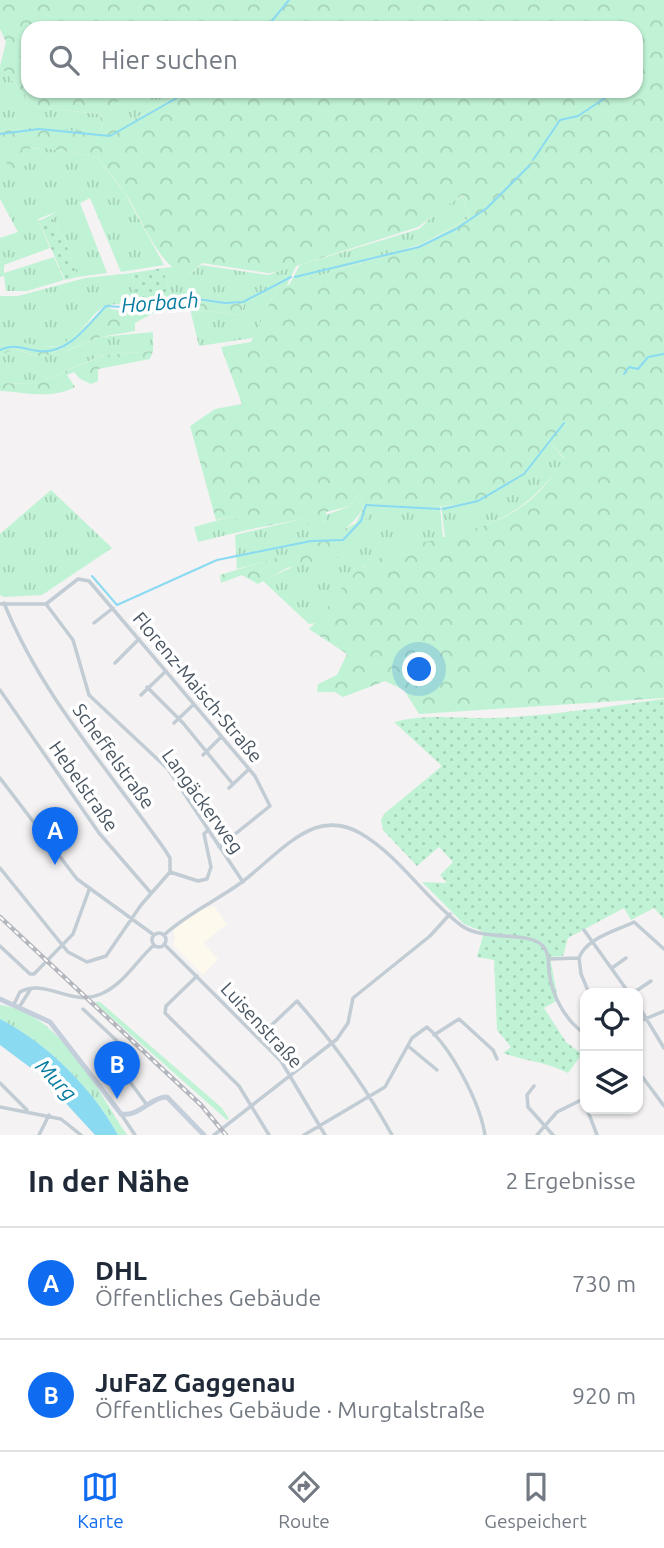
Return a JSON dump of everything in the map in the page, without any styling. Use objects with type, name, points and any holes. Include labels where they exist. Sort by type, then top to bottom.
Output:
[{"type":"street","name":"Florenz-Maisch-Straße","points":[[46,604],[82,577],[89,580],[249,769],[270,806],[219,847]]},
{"type":"street","points":[[2,603],[46,604]]},
{"type":"street","name":"Scheffelstraße","points":[[2,603],[22,644],[65,712],[170,858],[170,872]]},
{"type":"street","name":"Langäckerweg","points":[[46,604],[73,640],[89,695],[168,769],[243,882]]},
{"type":"street","points":[[94,623],[113,608]]},
{"type":"street","points":[[115,663],[139,639]]},
{"type":"street","points":[[141,695],[166,671]]},
{"type":"street","points":[[148,687],[231,785],[249,769]]},
{"type":"street","name":"Hebelstraße","points":[[0,690],[92,823],[151,893]]},
{"type":"street","points":[[174,723],[176,718],[194,704]]},
{"type":"street","points":[[204,752],[221,737]]},
{"type":"street","points":[[0,778],[69,871],[89,890],[154,935],[164,936],[188,915],[243,882],[309,831],[337,825],[354,830],[373,842],[462,925],[486,936],[536,942],[543,946],[549,959],[549,974],[558,1003],[580,1029]]},
{"type":"street","points":[[0,868],[62,945],[81,960],[99,960],[111,950],[132,918],[170,872],[198,881],[207,879],[211,867],[204,834],[208,830]]},
{"type":"street","points":[[0,946],[30,974],[62,945],[78,925],[89,890]]},
{"type":"street","points":[[214,1135],[333,1042],[348,1023],[353,998],[430,936],[450,914]]},
{"type":"street","points":[[587,988],[581,974],[579,958],[582,950],[593,942],[634,922],[639,923],[664,949]]},
{"type":"street","points":[[584,930],[627,988]]},
{"type":"street","points":[[154,935],[154,945]]},
{"type":"street","points":[[17,1005],[32,988],[47,989],[75,998],[99,994],[119,982],[154,945],[164,944],[164,936]]},
{"type":"street","name":"Luisenstraße","points":[[164,944],[258,1037],[291,1074],[325,1135]]},
{"type":"street","points":[[549,959],[579,958]]},
{"type":"street","points":[[612,968],[626,958]]},
{"type":"street","points":[[197,976],[166,1006],[165,1013],[239,1086],[269,1135]]},
{"type":"street","points":[[639,988],[651,981]]},
{"type":"street","points":[[0,999],[44,1018],[58,1030],[135,1135]]},
{"type":"street","points":[[258,1037],[297,1001],[333,1042],[370,1096],[392,1135]]},
{"type":"street","points":[[83,1009],[133,1056],[122,1073],[147,1105]]},
{"type":"street","points":[[643,1021],[664,1011]]},
{"type":"street","points":[[643,1015],[664,1048]]},
{"type":"street","points":[[434,1035],[459,1019],[497,1054],[497,1059]]},
{"type":"street","points":[[304,1135],[388,1085],[415,1034],[428,1027],[465,1082],[485,1135]]},
{"type":"street","points":[[408,1046],[438,1070]]},
{"type":"street","points":[[643,1078],[664,1106]]},
{"type":"street","points":[[0,1083],[27,1110]]},
{"type":"street","points":[[534,1086],[527,1096],[527,1104],[553,1135]]},
{"type":"street","points":[[121,1114],[130,1115],[160,1097],[167,1097],[204,1135]]},
{"type":"street","points":[[537,1135],[557,1112],[580,1101]]},
{"type":"street","points":[[0,1107],[49,1115],[63,1120],[80,1135]]},
{"type":"street","points":[[589,1114],[597,1135]]},
{"type":"street","points":[[39,1135],[49,1115]]},
{"type":"shaded area","points":[[214,906],[227,924],[203,943],[218,959],[203,975],[173,945],[173,930],[198,911]]},
{"type":"green space","points":[[0,0],[664,0],[664,698],[419,714],[404,690],[385,681],[343,697],[335,692],[317,692],[318,684],[337,675],[347,654],[309,629],[350,578],[366,565],[394,552],[474,529],[523,506],[544,486],[564,458],[549,441],[513,484],[498,494],[482,500],[446,506],[375,501],[362,527],[337,558],[287,568],[258,584],[242,575],[221,583],[220,575],[309,548],[356,523],[364,506],[359,494],[350,506],[326,512],[326,520],[308,525],[301,519],[247,530],[233,516],[216,520],[190,426],[215,409],[242,404],[221,347],[251,342],[277,288],[422,245],[469,218],[462,195],[418,227],[284,270],[268,273],[202,263],[188,276],[177,271],[160,253],[127,196],[97,157],[46,148],[22,149],[30,163],[13,172],[0,154],[0,129],[102,131],[100,114],[27,106],[26,98],[125,98],[114,103],[119,122],[125,124],[171,98],[643,98],[643,21],[21,21],[21,90],[0,66],[6,42],[0,29]]},
{"type":"green space","points":[[0,66],[21,90],[21,98],[26,98],[27,106],[100,114],[102,132],[0,129]]},
{"type":"green space","points":[[123,98],[171,98],[125,124],[119,122],[113,102]]},
{"type":"green space","points":[[46,148],[97,157],[125,193],[164,265],[121,272],[90,198],[80,203],[107,273],[78,277],[63,235],[60,236],[51,215],[56,212],[38,219],[50,248],[4,265],[4,273],[54,257],[64,280],[27,291],[6,291],[4,276],[0,277],[0,238],[18,232],[0,199],[0,154],[14,172],[21,149]]},
{"type":"green space","points":[[462,196],[469,218],[422,244],[289,285],[300,265],[419,229],[439,210]]},
{"type":"green space","points":[[51,215],[60,236],[63,235],[78,277],[65,280],[39,221]]},
{"type":"green space","points":[[297,264],[287,285],[277,288],[253,338],[199,346],[190,309],[241,315],[244,305],[189,296],[137,309],[137,306],[124,304],[101,308],[75,336],[59,346],[14,343],[0,346],[0,296],[18,296],[85,278],[132,273],[137,305],[170,294],[163,268],[172,267],[188,276],[201,265],[268,275]]},
{"type":"green space","points":[[163,268],[170,294],[137,306],[132,273]]},
{"type":"green space","points":[[189,296],[244,305],[241,315],[190,309],[157,311],[135,323],[135,331],[100,337],[66,351],[64,347],[41,356],[16,349],[0,355],[0,346],[9,343],[59,346],[67,338],[74,337],[105,306],[114,310],[135,310]]},
{"type":"green space","points":[[153,332],[153,351],[103,355],[35,384],[0,383],[0,355],[16,349],[41,356],[65,347],[67,351],[100,337]]},
{"type":"green space","points":[[153,351],[150,359],[98,369],[98,381],[91,384],[80,379],[74,372],[67,375],[75,387],[66,391],[38,394],[0,391],[0,383],[35,384],[104,355]]},
{"type":"green space","points":[[549,441],[564,459],[528,501],[482,527],[445,537],[441,506],[459,506],[490,496],[516,478]]},
{"type":"green space","points":[[51,490],[112,548],[42,595],[4,597],[0,595],[0,534]]},
{"type":"green space","points":[[359,494],[364,506],[355,520],[326,541],[290,555],[237,569],[235,535],[301,519],[325,521],[326,515],[350,506]]},
{"type":"green space","points":[[375,501],[440,506],[443,538],[363,566],[325,615],[316,623],[309,624],[263,581],[344,541],[362,525]]},
{"type":"green space","points":[[233,516],[247,530],[198,542],[194,527]]},
{"type":"green space","points":[[664,699],[664,919],[654,908],[631,920],[624,908],[568,938],[563,956],[550,957],[558,1000],[544,1008],[566,1042],[580,1052],[580,1057],[568,1073],[503,1053],[511,1047],[497,1030],[494,960],[477,957],[484,932],[464,924],[422,882],[447,883],[440,875],[453,862],[439,847],[417,866],[383,830],[381,820],[384,814],[442,766],[394,722],[432,717],[496,718]]},
{"type":"green space","points":[[94,1002],[100,1002],[222,1108],[229,1119],[227,1120]]},
{"type":"green space","points":[[0,1005],[22,1011],[41,1022],[59,1038],[75,1056],[127,1135],[118,1135],[82,1084],[51,1054],[0,1019]]},
{"type":"water","name":"Murg","points":[[0,1019],[35,1041],[67,1069],[96,1101],[118,1135],[95,1135],[39,1074],[0,1045]]},
{"type":"waterway","points":[[272,21],[289,0]]},
{"type":"waterway","points":[[0,134],[39,129],[110,136],[177,98]]},
{"type":"waterway","name":"Horbach","points":[[533,160],[560,120],[578,116],[605,98]]},
{"type":"waterway","name":"Horbach","points":[[295,277],[419,247],[456,229],[487,208],[530,165]]},
{"type":"waterway","name":"Horbach","points":[[0,350],[15,347],[49,351],[59,348],[84,330],[106,306],[136,308],[184,297],[225,303],[243,302],[291,277]]},
{"type":"waterway","points":[[624,374],[629,367],[638,369],[648,357],[664,354]]},
{"type":"waterway","points":[[443,509],[478,501],[524,474],[564,423]]},
{"type":"waterway","points":[[92,576],[117,605],[217,560],[311,541],[343,540],[361,521],[366,505],[440,509]]},
{"type":"railway","points":[[0,917],[201,1105],[226,1135]]},
{"type":"place","name":"DHL","points":[[55,865]]},
{"type":"place","name":"JuFaZ Gaggenau","points":[[117,1099]]}]
